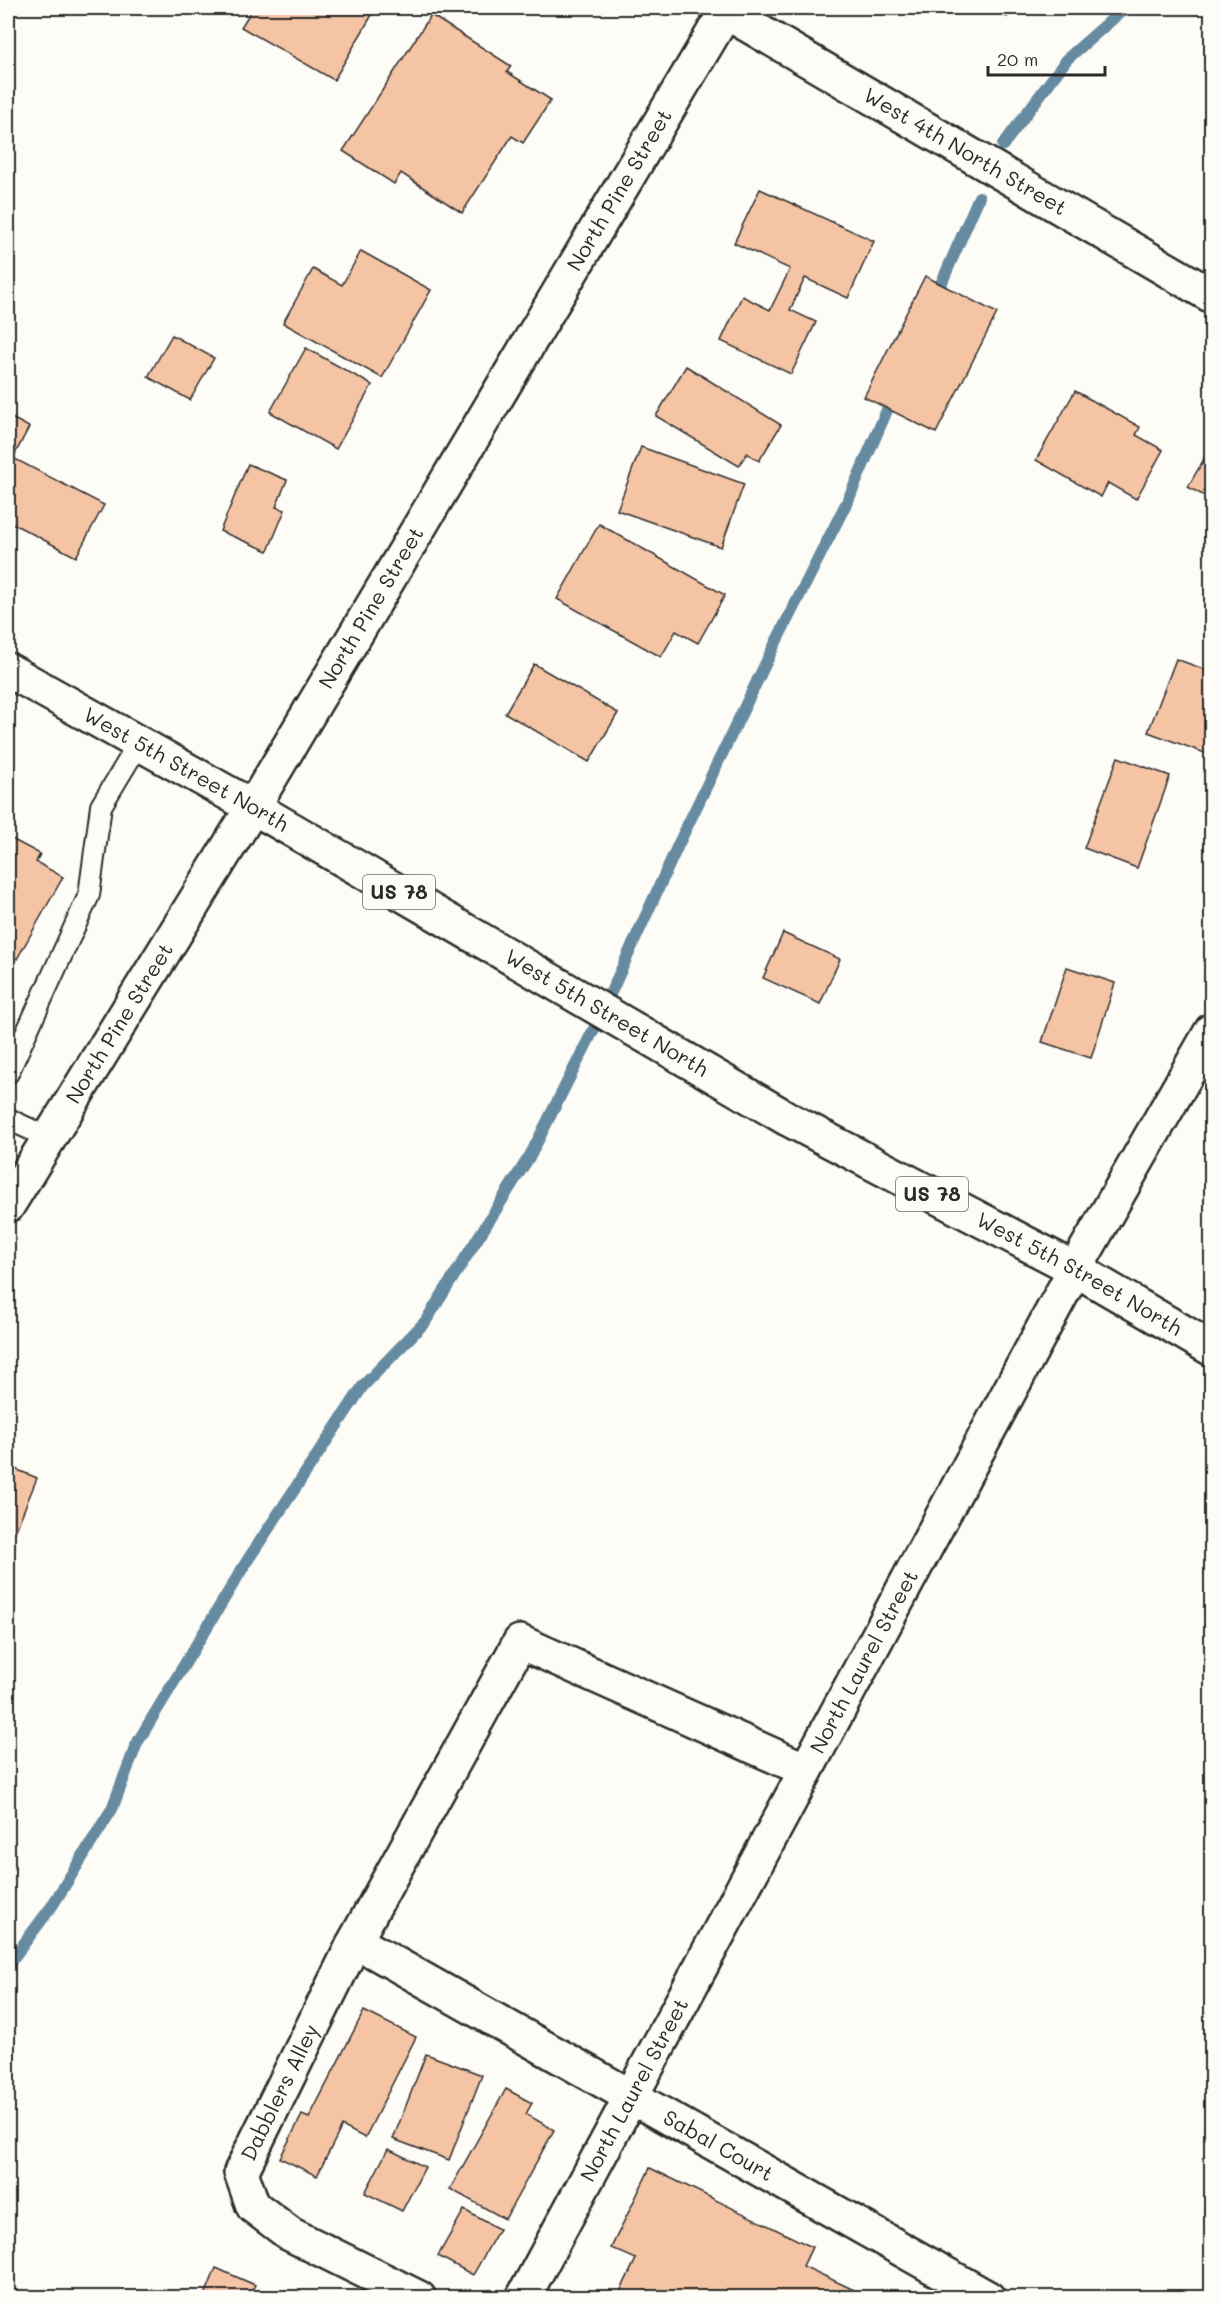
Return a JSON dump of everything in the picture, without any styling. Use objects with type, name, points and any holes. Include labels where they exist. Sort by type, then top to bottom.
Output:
[{"type":"street","name":"West 4th North Street","points":[[724,9],[1212,296]]},
{"type":"street","name":"North Pine Street","points":[[8,1205],[253,807],[724,9]]},
{"type":"street","name":"West 5th Street North","points":[[8,670],[253,807],[788,1119],[1075,1269],[1212,1349]]},
{"type":"street","name":"North Laurel Street","points":[[523,2298],[1075,1269],[1212,1030]]},
{"type":"street","name":"Dabblers Alley","points":[[419,2298],[290,2234],[253,2206],[242,2172],[356,1941],[520,1642],[806,1770]]},
{"type":"street","name":"Sabal Court","points":[[356,1941],[988,2298]]},
{"type":"lane","points":[[8,1073],[89,895],[101,806],[139,743]]},
{"type":"lane","points":[[8,1119],[49,1138]]},
{"type":"building","points":[[253,8],[376,8],[334,80],[241,27]]},
{"type":"building","points":[[991,8],[1013,8],[1007,17]]},
{"type":"building","points":[[431,15],[511,66],[507,72],[551,100],[523,143],[512,136],[462,213],[401,173],[394,184],[343,151]]},
{"type":"building","points":[[760,189],[874,241],[848,298],[805,278],[790,310],[816,322],[791,374],[721,341],[742,296],[770,310],[790,269],[734,243]]},
{"type":"building","points":[[361,251],[431,290],[382,378],[283,323],[313,269],[342,285]]},
{"type":"building","points":[[925,276],[997,313],[936,433],[864,397]]},
{"type":"building","points":[[172,335],[214,358],[190,400],[148,377]]},
{"type":"building","points":[[306,348],[372,385],[336,449],[270,412]]},
{"type":"building","points":[[686,366],[781,425],[759,461],[747,453],[739,466],[656,416]]},
{"type":"building","points":[[1075,391],[1140,427],[1136,435],[1163,450],[1136,499],[1108,483],[1101,497],[1036,460]]},
{"type":"building","points":[[8,416],[29,427],[13,458],[104,505],[76,557],[8,521]]},
{"type":"building","points":[[1212,445],[1212,500],[1188,487]]},
{"type":"building","points":[[641,447],[744,484],[721,547],[617,510]]},
{"type":"building","points":[[248,464],[287,480],[276,507],[285,510],[268,551],[220,531]]},
{"type":"building","points":[[599,524],[725,595],[698,643],[676,631],[661,657],[557,599]]},
{"type":"building","points":[[1176,659],[1212,672],[1210,755],[1148,732]]},
{"type":"building","points":[[534,664],[618,713],[589,762],[505,713]]},
{"type":"building","points":[[1118,757],[1170,776],[1137,868],[1084,848]]},
{"type":"building","points":[[8,837],[40,854],[36,862],[63,877],[17,959],[8,954]]},
{"type":"building","points":[[783,933],[840,959],[820,1004],[763,978]]},
{"type":"building","points":[[1067,967],[1115,983],[1091,1058],[1042,1042]]},
{"type":"building","points":[[8,1466],[37,1478],[15,1532],[8,1529]]},
{"type":"building","points":[[364,2011],[416,2037],[365,2138],[342,2126],[317,2176],[280,2158],[302,2115],[309,2118]]},
{"type":"building","points":[[426,2054],[482,2075],[449,2160],[393,2139]]},
{"type":"building","points":[[506,2089],[532,2103],[526,2114],[554,2130],[505,2219],[450,2189]]},
{"type":"building","points":[[388,2149],[425,2167],[402,2211],[365,2193]]},
{"type":"building","points":[[650,2168],[812,2247],[803,2266],[854,2290],[851,2298],[632,2298],[620,2292],[636,2259],[611,2248]]},
{"type":"building","points":[[464,2210],[499,2229],[473,2275],[438,2256]]},
{"type":"building","points":[[216,2268],[255,2285],[249,2298],[204,2298]]},
{"type":"waterway","points":[[1003,145],[1067,59],[1125,8]]},
{"type":"waterway","points":[[935,298],[979,197]]},
{"type":"waterway","points":[[8,1965],[52,1906],[112,1809],[137,1743],[247,1561],[363,1386],[425,1322],[531,1154],[596,1025],[680,841],[774,646],[849,498],[894,394]]}]
